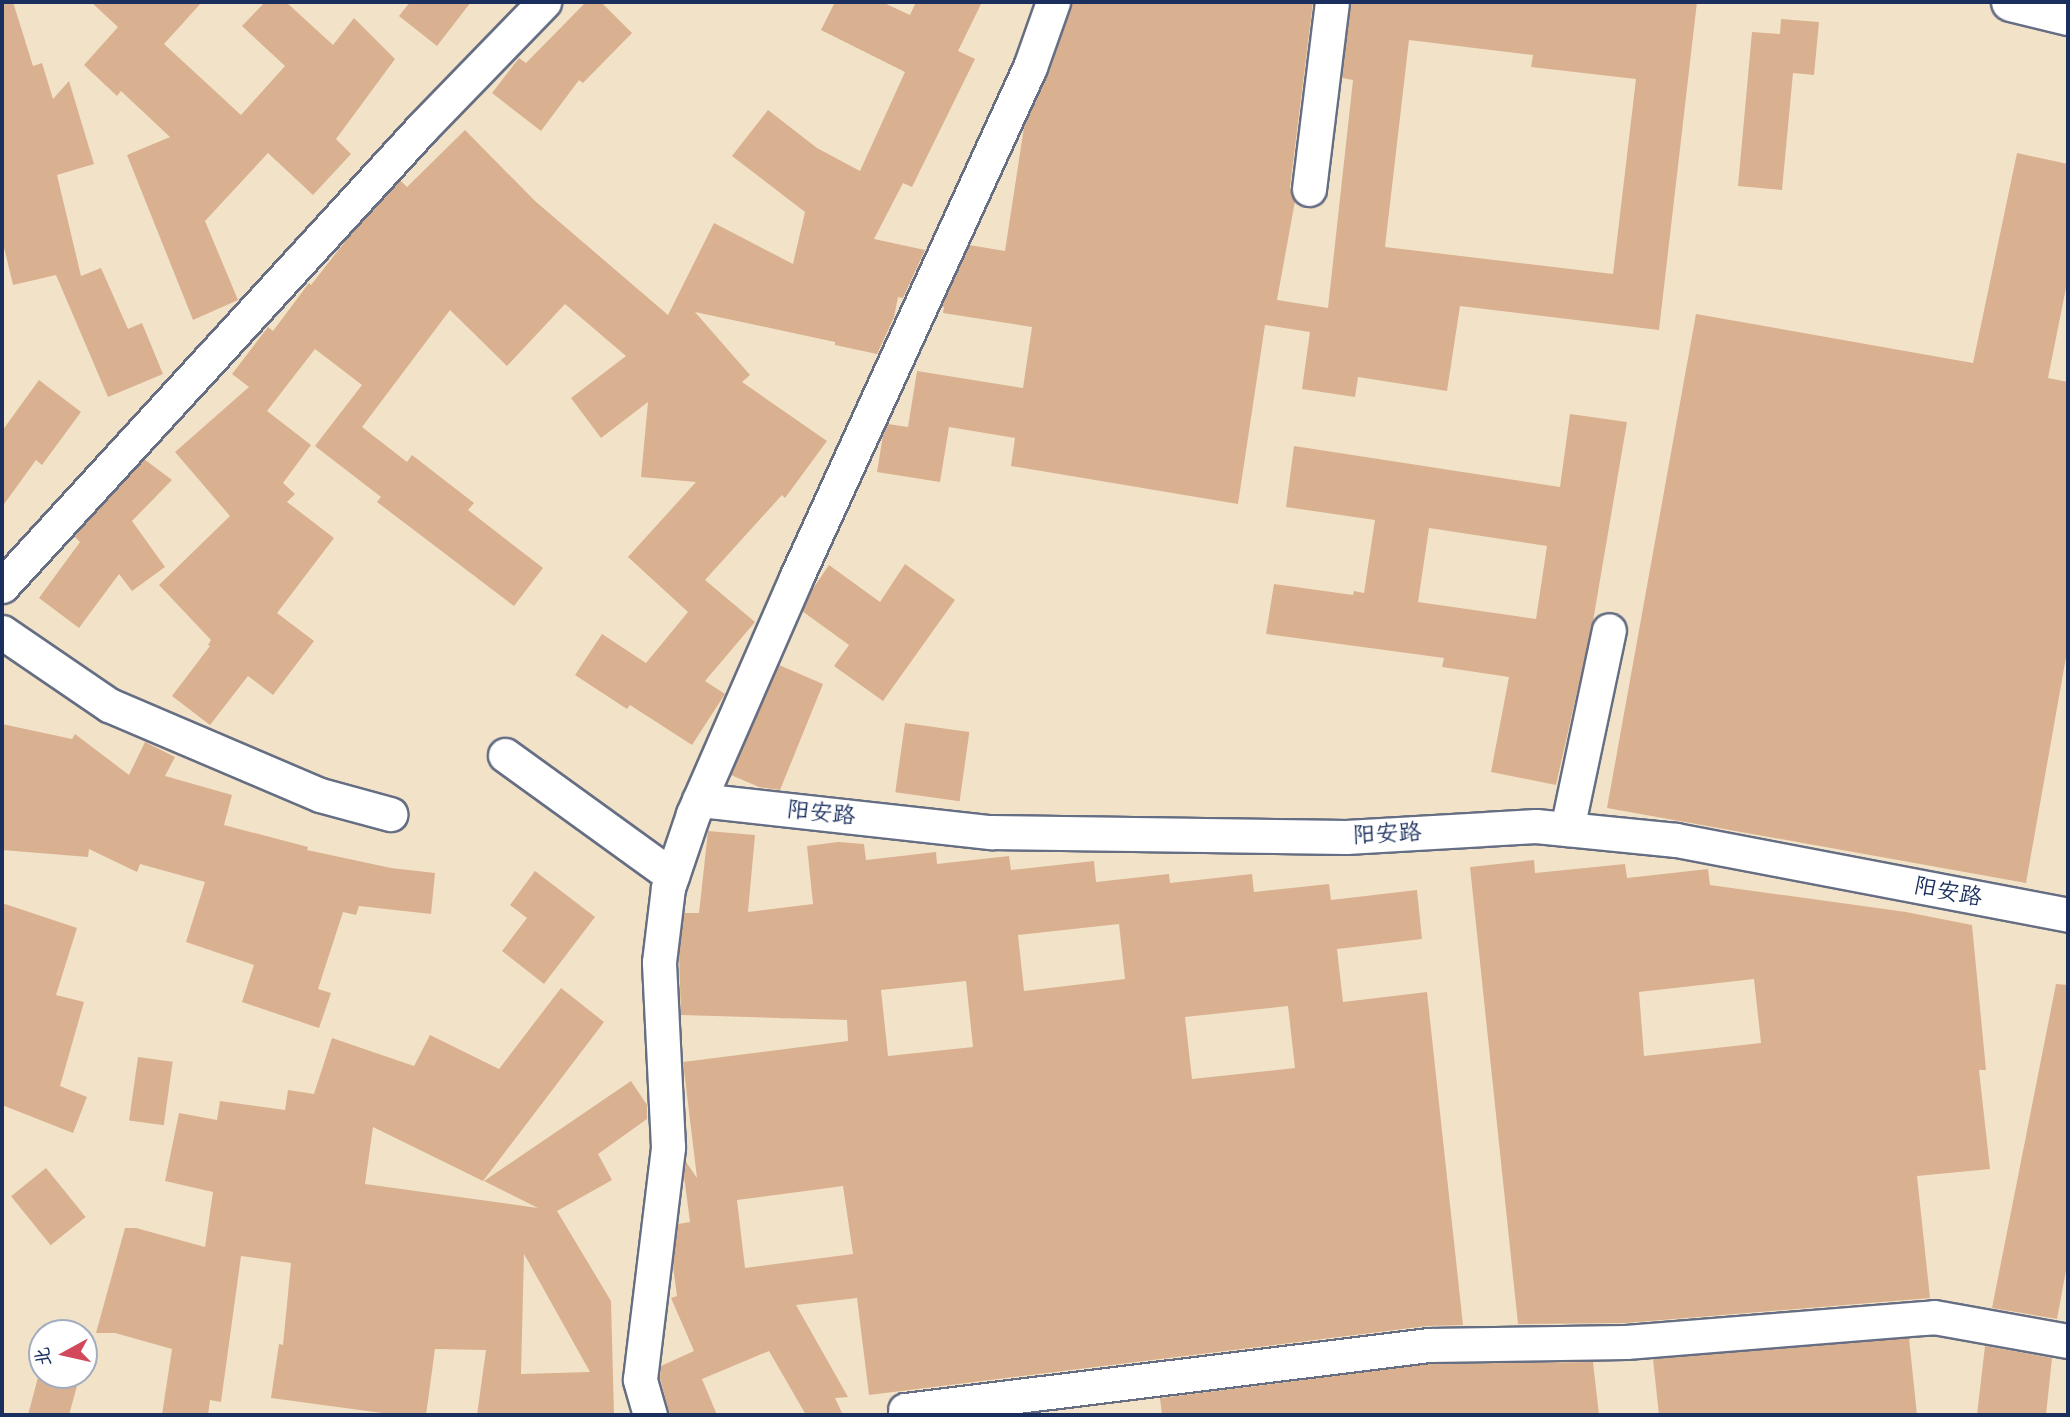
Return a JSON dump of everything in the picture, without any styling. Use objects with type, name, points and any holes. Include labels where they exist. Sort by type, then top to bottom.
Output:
[{"type":"street","points":[[2,586],[412,139],[544,2]]},
{"type":"street","points":[[650,1415],[640,1379],[668,1147],[659,962],[672,876],[699,800],[796,578],[1030,67],[1053,2]]},
{"type":"street","points":[[1309,189],[1332,2]]},
{"type":"street","points":[[2011,2],[2068,16]]},
{"type":"street","points":[[1567,829],[1609,630]]},
{"type":"street","points":[[2,632],[109,705],[320,796],[390,814]]},
{"type":"street","points":[[505,755],[672,876]]},
{"type":"street","name":"阳安路","points":[[699,800],[991,832],[1346,837],[1536,826],[1676,841],[2068,915]]},
{"type":"street","points":[[905,1410],[1429,1345],[1626,1342],[1934,1317],[2068,1340]]},
{"type":"building","points":[[2,2],[13,2],[33,66],[42,63],[53,99],[69,81],[94,164],[57,175],[81,276],[101,268],[128,329],[142,323],[163,374],[108,397],[56,275],[13,285],[2,239]]},
{"type":"building","points":[[91,2],[202,2],[164,44],[241,115],[285,66],[242,26],[265,2],[286,2],[333,45],[354,18],[395,59],[336,139],[351,154],[313,195],[268,153],[205,221],[238,300],[193,320],[127,155],[170,137],[121,91],[117,96],[84,65],[118,27]]},
{"type":"building","points":[[410,2],[471,2],[437,46],[399,16]]},
{"type":"building","points":[[586,2],[601,2],[632,33],[583,83],[579,80],[541,131],[492,93],[519,58],[526,63]]},
{"type":"building","points":[[835,2],[882,2],[910,15],[916,2],[982,2],[958,51],[975,59],[912,187],[903,183],[874,239],[925,250],[903,298],[898,297],[894,317],[877,354],[835,345],[835,342],[695,312],[750,375],[742,382],[827,441],[785,498],[782,495],[705,580],[755,622],[705,681],[725,694],[692,745],[630,705],[627,709],[575,675],[602,634],[646,663],[688,612],[628,557],[696,482],[641,477],[648,402],[601,438],[571,398],[626,356],[565,304],[507,366],[450,310],[362,427],[407,462],[412,455],[474,503],[468,510],[543,568],[514,606],[377,502],[381,497],[315,446],[362,385],[315,349],[267,411],[311,445],[283,483],[295,494],[287,502],[334,538],[277,613],[314,641],[273,695],[248,676],[210,725],[172,696],[210,646],[208,645],[211,640],[159,585],[230,516],[175,452],[249,387],[232,374],[268,327],[273,331],[309,283],[311,285],[351,234],[400,180],[407,187],[465,130],[535,201],[668,315],[714,223],[793,264],[805,212],[732,156],[768,110],[817,148],[860,171],[905,72],[821,30]]},
{"type":"building","points":[[1072,2],[1313,2],[1290,187],[1295,201],[1277,300],[1328,308],[1353,80],[1342,78],[1351,2],[1697,2],[1659,330],[1460,306],[1447,391],[1358,377],[1355,397],[1302,389],[1310,332],[1265,325],[1238,504],[1011,466],[1015,438],[949,427],[940,482],[877,472],[883,435],[888,424],[908,427],[917,371],[1023,388],[1032,327],[943,313],[944,307],[941,307],[969,245],[1005,251],[1024,127],[1048,74]],"holes":[[[1409,40],[1533,55],[1531,67],[1636,79],[1613,274],[1385,247]]]},
{"type":"building","points":[[1781,19],[1819,22],[1814,75],[1793,73],[1782,190],[1738,186],[1752,32],[1780,34]]},
{"type":"building","points":[[2017,153],[2068,164],[2068,278],[2048,378],[2068,382],[2068,646],[2026,883],[1607,808],[1696,314],[1973,363]]},
{"type":"building","points":[[39,380],[81,412],[42,465],[36,460],[2,507],[2,431]]},
{"type":"building","points":[[1570,414],[1627,422],[1593,621],[1556,785],[1491,772],[1509,677],[1442,667],[1444,658],[1266,634],[1274,584],[1353,595],[1354,591],[1364,593],[1375,520],[1286,507],[1294,446],[1560,487]],"holes":[[[1429,528],[1547,546],[1536,619],[1418,602]]]},
{"type":"building","points":[[144,459],[172,480],[132,521],[165,567],[132,591],[119,574],[79,628],[39,598],[80,542],[74,536]]},
{"type":"building","points":[[905,564],[955,600],[883,701],[834,666],[849,645],[802,611],[829,565],[880,602]]},
{"type":"building","points":[[779,665],[823,684],[780,790],[759,787],[731,775]]},
{"type":"building","points":[[905,723],[969,732],[960,801],[895,792]]},
{"type":"building","points":[[2,724],[72,739],[75,734],[129,775],[145,742],[175,757],[165,776],[232,795],[224,825],[308,847],[307,850],[391,868],[435,873],[431,914],[359,906],[356,915],[343,912],[318,989],[331,993],[319,1028],[242,1002],[254,965],[186,942],[205,882],[140,864],[137,872],[89,849],[88,857],[2,850]]},
{"type":"building","points":[[708,831],[755,835],[748,912],[813,904],[807,846],[838,842],[864,844],[866,860],[936,852],[937,864],[1009,856],[1011,870],[1094,861],[1096,882],[1169,874],[1170,883],[1252,874],[1254,892],[1329,884],[1331,900],[1417,890],[1422,939],[1337,949],[1343,1002],[1427,992],[1463,1325],[1427,1326],[869,1395],[857,1298],[796,1305],[848,1397],[835,1398],[843,1415],[806,1415],[769,1351],[702,1379],[717,1415],[670,1415],[660,1378],[661,1366],[694,1351],[671,1298],[677,1296],[673,1266],[678,1224],[690,1222],[684,1176],[686,1162],[697,1178],[683,1062],[848,1041],[847,1020],[681,1015],[679,955],[684,913],[699,913]],"holes":[[[1119,924],[1125,979],[1024,991],[1018,935]],[[966,981],[973,1047],[888,1056],[881,990]],[[1288,1006],[1295,1068],[1192,1079],[1185,1017]],[[843,1186],[853,1254],[745,1268],[737,1200]]]},
{"type":"building","points":[[1534,860],[1535,873],[1625,864],[1627,878],[1708,869],[1710,885],[1906,912],[1972,925],[1986,1070],[1979,1070],[1990,1169],[1917,1176],[1930,1298],[1625,1323],[1518,1324],[1470,867]],"holes":[[[1754,979],[1761,1043],[1644,1056],[1639,992]]]},
{"type":"building","points":[[535,871],[595,917],[544,984],[502,951],[527,918],[510,905]]},
{"type":"building","points":[[2,903],[77,928],[56,995],[84,1002],[60,1086],[87,1097],[73,1133],[2,1105]]},
{"type":"building","points":[[2056,984],[2068,985],[2068,1260],[2057,1319],[1992,1308]]},
{"type":"building","points":[[561,988],[604,1022],[483,1181],[373,1127],[365,1184],[538,1208],[484,1181],[631,1081],[647,1105],[647,1119],[598,1154],[612,1180],[557,1211],[611,1301],[614,1415],[477,1415],[486,1350],[435,1349],[426,1415],[397,1415],[271,1398],[279,1344],[283,1345],[291,1263],[241,1256],[221,1402],[210,1400],[208,1415],[162,1415],[172,1349],[115,1333],[98,1333],[98,1326],[125,1228],[136,1228],[205,1247],[213,1192],[165,1181],[179,1113],[217,1120],[220,1101],[285,1110],[288,1090],[314,1094],[332,1038],[414,1066],[430,1035],[499,1069]],"holes":[[[524,1254],[590,1372],[521,1374]]]},
{"type":"building","points":[[138,1057],[173,1062],[164,1125],[129,1120]]},
{"type":"building","points":[[46,1168],[86,1217],[51,1245],[11,1196]]},
{"type":"building","points":[[1909,1338],[1917,1415],[1659,1415],[1653,1359]]},
{"type":"building","points":[[1985,1346],[2052,1358],[2046,1415],[1977,1415]]},
{"type":"building","points":[[1593,1362],[1599,1415],[1162,1415],[1160,1398],[1430,1364]]},
{"type":"building","points":[[35,1389],[76,1389],[69,1415],[28,1415]]}]
